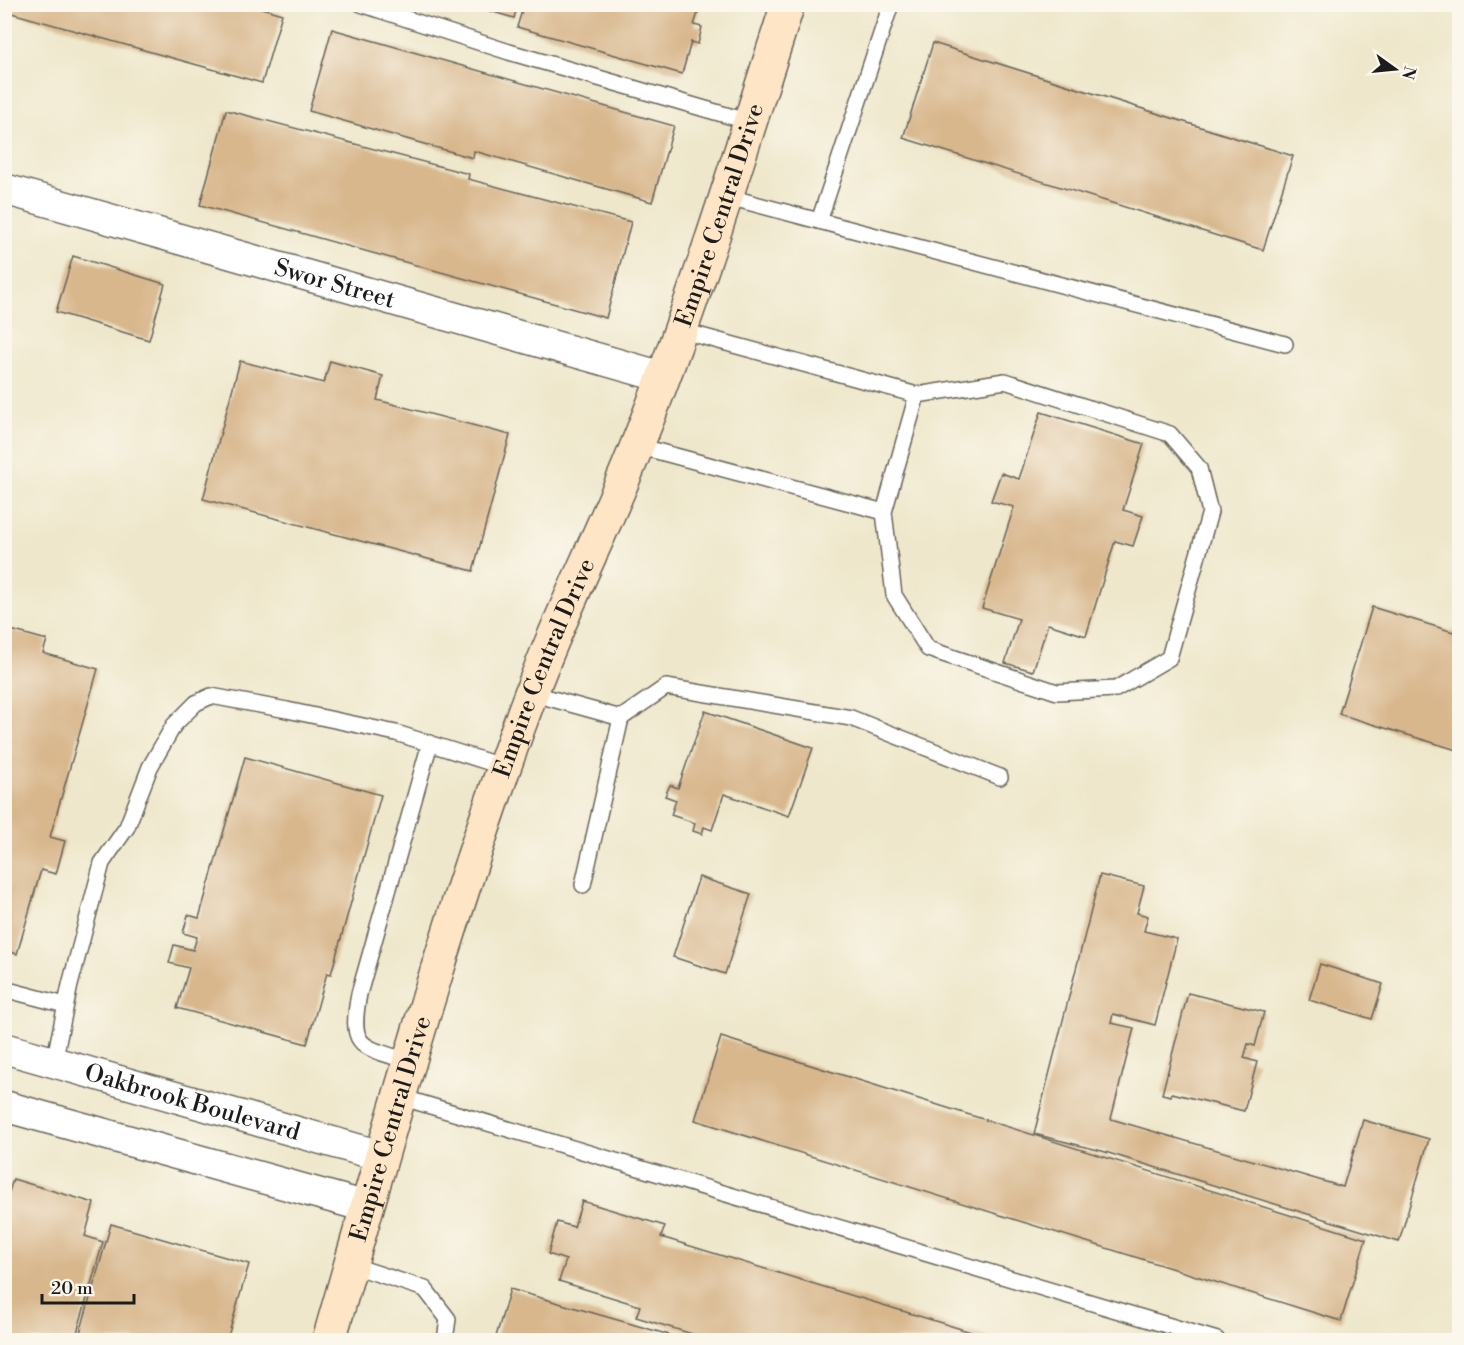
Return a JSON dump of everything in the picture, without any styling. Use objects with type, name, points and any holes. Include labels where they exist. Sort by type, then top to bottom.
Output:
[{"type":"street","name":"Empire Central Drive","points":[[329,1341],[397,1096],[504,767],[531,693],[638,446],[725,196],[788,4]]},
{"type":"street","name":"Swor Street","points":[[4,189],[663,377]]},
{"type":"street","name":"Oakbrook Boulevard","points":[[4,1048],[381,1156]]},
{"type":"street","points":[[4,1106],[367,1207]]},
{"type":"lane","points":[[361,4],[509,52],[750,122]]},
{"type":"lane","points":[[819,221],[891,4]]},
{"type":"lane","points":[[725,196],[1285,344]]},
{"type":"lane","points":[[679,330],[917,395],[1005,381],[1170,434],[1198,468],[1210,512],[1169,658],[1116,689],[1057,692],[928,649],[894,595],[884,512],[917,395]]},
{"type":"lane","points":[[638,446],[884,512]]},
{"type":"lane","points":[[583,885],[621,718],[666,687],[851,718],[1000,777]]},
{"type":"lane","points":[[531,693],[621,718]]},
{"type":"lane","points":[[54,1062],[65,1005],[102,863],[127,827],[150,766],[169,733],[196,703],[212,696],[396,733],[504,767]]},
{"type":"lane","points":[[408,1061],[369,1049],[358,1041],[354,1024],[359,994],[430,743]]},
{"type":"lane","points":[[4,989],[65,1005]]},
{"type":"lane","points":[[397,1096],[1217,1341]]},
{"type":"lane","points":[[351,1265],[425,1289],[448,1319],[445,1341]]},
{"type":"building","points":[[4,4],[248,4],[282,14],[262,83],[4,11]]},
{"type":"building","points":[[487,4],[518,4],[514,18],[486,10]]},
{"type":"building","points":[[524,4],[701,4],[694,25],[702,27],[698,44],[691,42],[682,74],[517,27]]},
{"type":"building","points":[[332,29],[674,126],[652,202],[474,151],[473,158],[309,111]]},
{"type":"building","points":[[933,43],[1293,156],[1263,250],[903,138]]},
{"type":"building","points":[[226,110],[469,174],[468,179],[631,222],[606,318],[200,205]]},
{"type":"building","points":[[73,256],[165,284],[149,340],[56,312]]},
{"type":"building","points":[[240,361],[324,383],[330,361],[383,376],[377,400],[510,435],[473,571],[203,499]]},
{"type":"building","points":[[1041,412],[1144,444],[1123,510],[1143,516],[1133,546],[1115,541],[1086,636],[1048,624],[1033,671],[1005,663],[1019,619],[982,608],[1014,507],[991,501],[1001,473],[1019,479]]},
{"type":"building","points":[[1372,607],[1460,634],[1460,751],[1339,714]]},
{"type":"building","points":[[4,628],[47,640],[43,653],[98,669],[50,837],[65,841],[56,874],[41,870],[17,954],[4,950]]},
{"type":"building","points":[[705,711],[813,748],[789,816],[724,794],[712,830],[704,827],[702,834],[693,831],[695,823],[671,815],[676,800],[665,796],[670,785],[678,788]]},
{"type":"building","points":[[245,757],[381,795],[331,974],[327,973],[307,1044],[177,1008],[189,968],[169,963],[174,945],[193,950],[197,937],[183,933],[188,915],[199,918]]},
{"type":"building","points":[[1100,875],[1144,886],[1137,913],[1148,916],[1144,931],[1177,939],[1155,1025],[1113,1014],[1111,1023],[1134,1028],[1111,1119],[1343,1187],[1363,1120],[1429,1139],[1399,1242],[1102,1151],[1034,1134]]},
{"type":"building","points":[[699,877],[751,894],[725,974],[673,957]]},
{"type":"building","points":[[1320,964],[1383,984],[1372,1019],[1309,1000]]},
{"type":"building","points":[[1188,993],[1264,1012],[1255,1046],[1248,1044],[1244,1058],[1257,1062],[1244,1111],[1172,1093],[1171,1096],[1162,1094]]},
{"type":"building","points":[[721,1037],[1366,1239],[1341,1321],[695,1120]]},
{"type":"building","points":[[13,1179],[94,1203],[85,1236],[103,1242],[75,1340],[4,1340],[4,1208]]},
{"type":"building","points":[[582,1201],[665,1226],[661,1237],[997,1340],[712,1340],[636,1317],[640,1306],[559,1281],[566,1260],[548,1254],[557,1222],[574,1227]]},
{"type":"building","points":[[111,1224],[249,1264],[227,1340],[78,1340]]},
{"type":"building","points":[[510,1289],[687,1340],[495,1340]]}]
